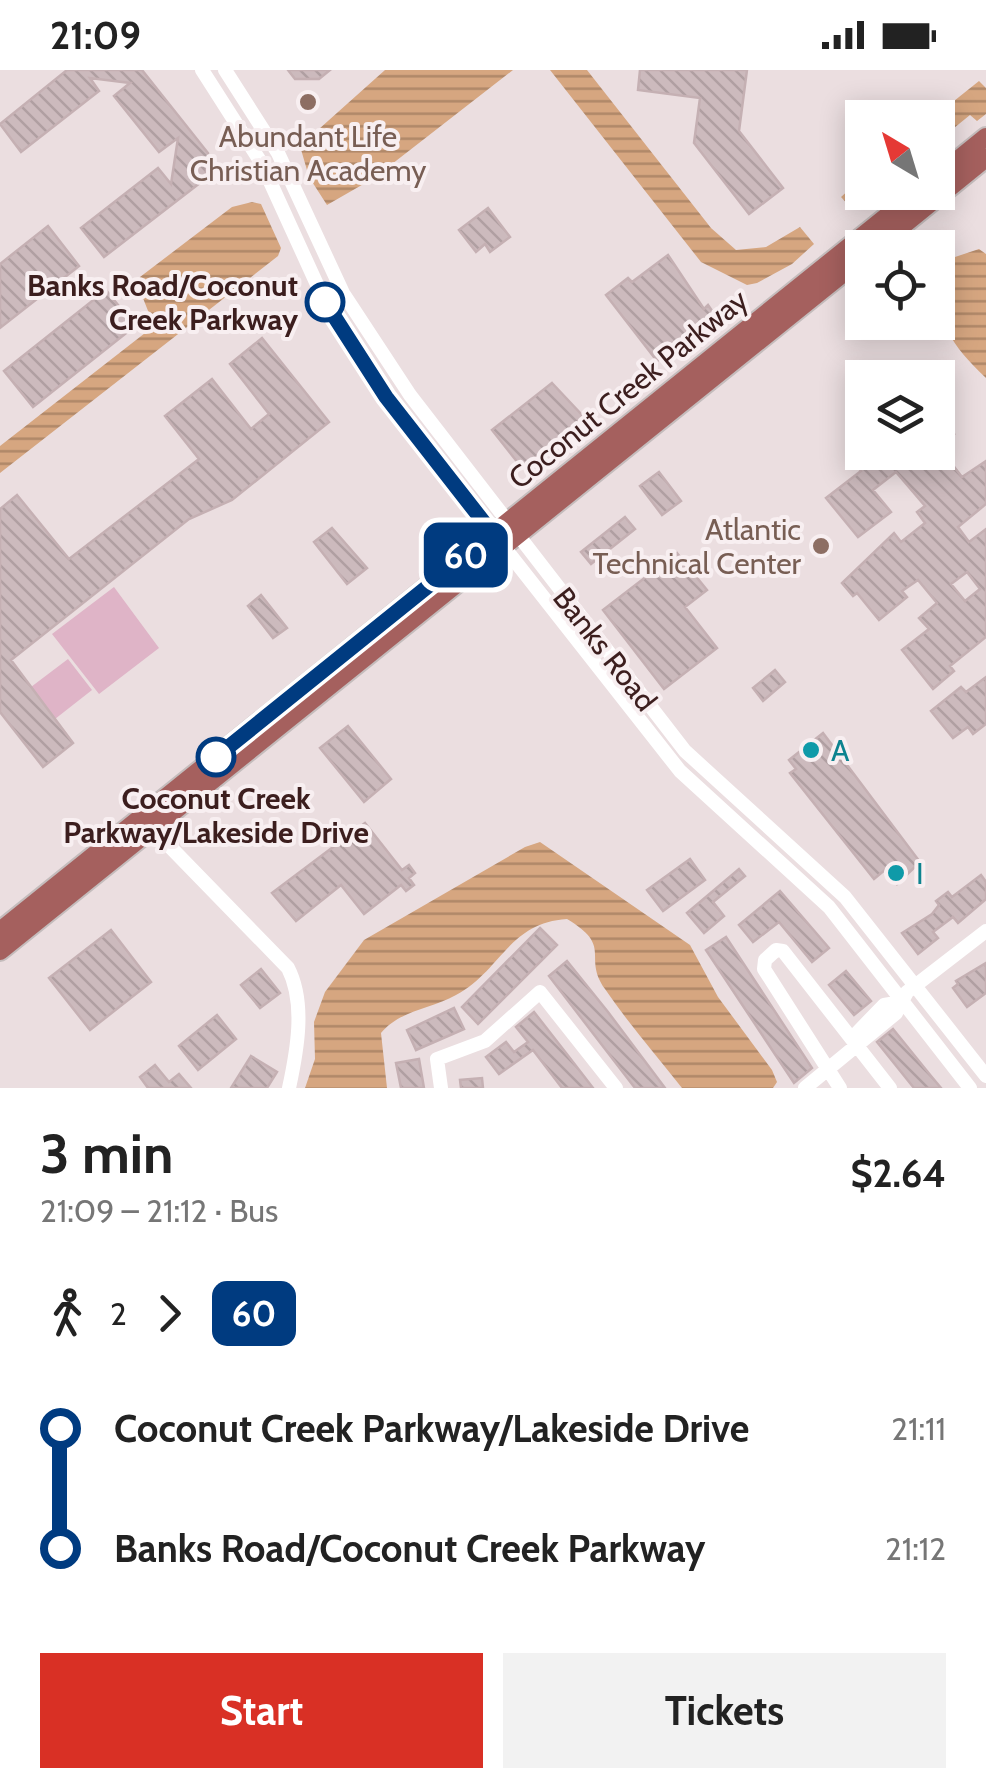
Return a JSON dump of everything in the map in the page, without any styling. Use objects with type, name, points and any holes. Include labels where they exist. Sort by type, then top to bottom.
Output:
[{"type":"main road","points":[[955,162],[986,137]]},
{"type":"main road","points":[[897,230],[986,158]]},
{"type":"main road","name":"Coconut Creek Parkway","points":[[0,951],[147,823],[505,534],[895,210]]},
{"type":"main road","name":"Coconut Creek Parkway","points":[[505,534],[845,271]]},
{"type":"main road","name":"Coconut Creek Parkway","points":[[0,931],[147,823]]},
{"type":"street","name":"Banks Road","points":[[202,70],[262,164],[305,263],[354,351],[685,751],[732,798],[820,870],[970,1088]]},
{"type":"street","name":"Banks Road","points":[[226,70],[278,153],[344,293],[505,534]]},
{"type":"street","points":[[147,823],[272,950],[297,986],[299,1005],[288,1088]]},
{"type":"street","points":[[805,1088],[830,1070],[855,1044],[855,1035],[884,1005],[908,993],[986,931]]},
{"type":"street","points":[[840,1088],[764,969],[765,960],[783,951],[890,1088]]},
{"type":"street","points":[[441,1088],[437,1059],[486,1041],[540,992],[616,1088]]},
{"type":"street","name":"Banks Road","points":[[908,993],[986,1076]]},
{"type":"shaded area","points":[[385,70],[513,70],[374,178],[327,205],[309,177],[300,146]]},
{"type":"shaded area","points":[[550,70],[587,70],[711,228],[736,250],[766,247],[800,227],[814,244],[792,264],[747,285],[701,262]]},
{"type":"shaded area","points":[[979,81],[986,88],[986,114],[977,121],[970,115],[955,127],[955,100]]},
{"type":"shaded area","points":[[261,204],[281,248],[278,256],[0,473],[0,446],[154,326],[137,283],[140,277],[232,207]]},
{"type":"shaded area","points":[[979,249],[986,254],[986,378],[953,340],[955,257]]},
{"type":"shaded area","points":[[114,587],[159,648],[99,694],[52,634]]},
{"type":"shaded area","points":[[68,659],[92,690],[55,719],[31,687]]},
{"type":"shaded area","points":[[540,842],[690,945],[718,997],[772,1070],[777,1082],[773,1088],[682,1088],[605,989],[590,937],[567,919],[531,929],[472,985],[389,1025],[381,1033],[387,1088],[305,1088],[315,1059],[314,1022],[325,992],[364,940]]},
{"type":"building","points":[[67,70],[142,70],[208,153],[205,179],[104,257],[81,228],[158,168],[171,184],[178,138],[159,152],[114,96],[130,83],[90,78],[99,91],[21,152],[0,124]]},
{"type":"building","name":"Abundant Life Christian Academy","points":[[288,70],[330,70],[319,79],[295,79]]},
{"type":"building","points":[[640,70],[747,70],[739,131],[783,188],[749,214],[694,143],[700,98],[638,90]]},
{"type":"building","points":[[488,208],[510,237],[490,252],[485,244],[476,252],[459,230]]},
{"type":"building","points":[[48,226],[79,266],[0,328],[0,264]]},
{"type":"building","points":[[668,255],[704,309],[708,305],[717,318],[657,361],[606,295],[628,278],[632,282]]},
{"type":"building","points":[[106,290],[135,326],[33,407],[4,371]]},
{"type":"building","points":[[262,338],[329,422],[232,500],[189,519],[11,660],[73,743],[43,767],[0,712],[0,509],[17,495],[69,559],[199,459],[165,416],[212,379],[251,429],[269,414],[230,364]]},
{"type":"building","points":[[552,383],[582,415],[582,422],[522,468],[492,430]]},
{"type":"building","points":[[986,461],[986,504],[958,527],[969,542],[986,529],[986,637],[950,666],[954,671],[933,689],[902,650],[929,629],[919,618],[937,603],[918,580],[902,591],[907,597],[879,620],[857,593],[853,596],[842,583],[894,533],[901,542],[925,523],[917,512],[925,506],[896,472],[873,490],[891,512],[858,537],[826,498],[861,471],[955,468],[962,477]],"holes":[[[967,572],[980,589],[965,601],[951,584]]]},
{"type":"building","points":[[659,472],[681,501],[662,515],[640,486]]},
{"type":"building","points":[[625,517],[635,529],[591,564],[581,552]]},
{"type":"building","points":[[332,528],[367,568],[347,584],[314,542]]},
{"type":"building","points":[[677,553],[707,590],[685,607],[717,648],[664,689],[603,610]]},
{"type":"building","points":[[261,595],[287,628],[273,638],[248,606]]},
{"type":"building","points":[[775,670],[785,682],[763,701],[753,688]]},
{"type":"building","points":[[986,677],[986,724],[973,734],[968,727],[953,738],[931,711],[961,687],[966,692]]},
{"type":"building","points":[[348,726],[391,779],[364,802],[320,748]]},
{"type":"building","points":[[823,733],[920,862],[897,884],[886,869],[874,879],[790,773],[796,769],[789,760]]},
{"type":"building","points":[[365,823],[402,870],[409,865],[415,873],[409,878],[414,885],[406,891],[401,885],[364,914],[341,885],[296,921],[272,893]]},
{"type":"building","points":[[690,859],[705,880],[663,911],[647,890]]},
{"type":"building","points":[[739,869],[745,876],[713,902],[724,916],[704,933],[687,913]]},
{"type":"building","points":[[981,875],[986,882],[986,899],[958,923],[953,917],[933,932],[938,938],[918,954],[902,933],[932,914],[939,905],[936,901],[948,892],[952,897]]},
{"type":"building","points":[[780,891],[829,948],[812,962],[779,922],[753,942],[739,925]]},
{"type":"building","points":[[540,928],[557,945],[478,1024],[462,1007]]},
{"type":"building","points":[[111,930],[151,982],[90,1030],[49,978]]},
{"type":"building","points":[[726,937],[812,1068],[794,1083],[706,950]]},
{"type":"building","points":[[567,961],[665,1088],[635,1088],[549,976]]},
{"type":"building","points":[[986,963],[986,993],[967,1007],[953,988],[958,984],[956,981]]},
{"type":"building","points":[[261,969],[280,993],[260,1008],[241,985]]},
{"type":"building","points":[[846,971],[871,1001],[854,1015],[829,985]]},
{"type":"building","points":[[454,1008],[464,1029],[416,1050],[407,1030]]},
{"type":"building","points":[[534,1012],[593,1088],[562,1088],[533,1050],[499,1074],[486,1057],[506,1042],[514,1052],[528,1042],[516,1027]]},
{"type":"building","points":[[217,1015],[236,1039],[198,1070],[179,1046]]},
{"type":"building","points":[[893,1029],[941,1088],[914,1088],[877,1042]]},
{"type":"building","points":[[251,1056],[277,1072],[267,1088],[231,1088]]},
{"type":"building","points":[[419,1059],[424,1088],[401,1088],[396,1063]]},
{"type":"building","points":[[155,1065],[169,1082],[179,1074],[191,1088],[148,1088],[140,1077]]},
{"type":"building","points":[[482,1078],[483,1088],[461,1088],[460,1080]]},
{"type":"bus line","name":"60","points":[[216,757],[493,534],[386,397],[325,302]]},
{"type":"place","name":"Abundant Life Christian Academy","points":[[308,102]]},
{"type":"place","name":"Banks Road/Coconut Creek Parkway","points":[[325,302]]},
{"type":"place","name":"Atlantic Technical Center","points":[[821,546]]},
{"type":"place","name":"A","points":[[811,750]]},
{"type":"place","name":"Coconut Creek Parkway/Lakeside Drive","points":[[216,757]]},
{"type":"place","name":"I","points":[[896,873]]}]
